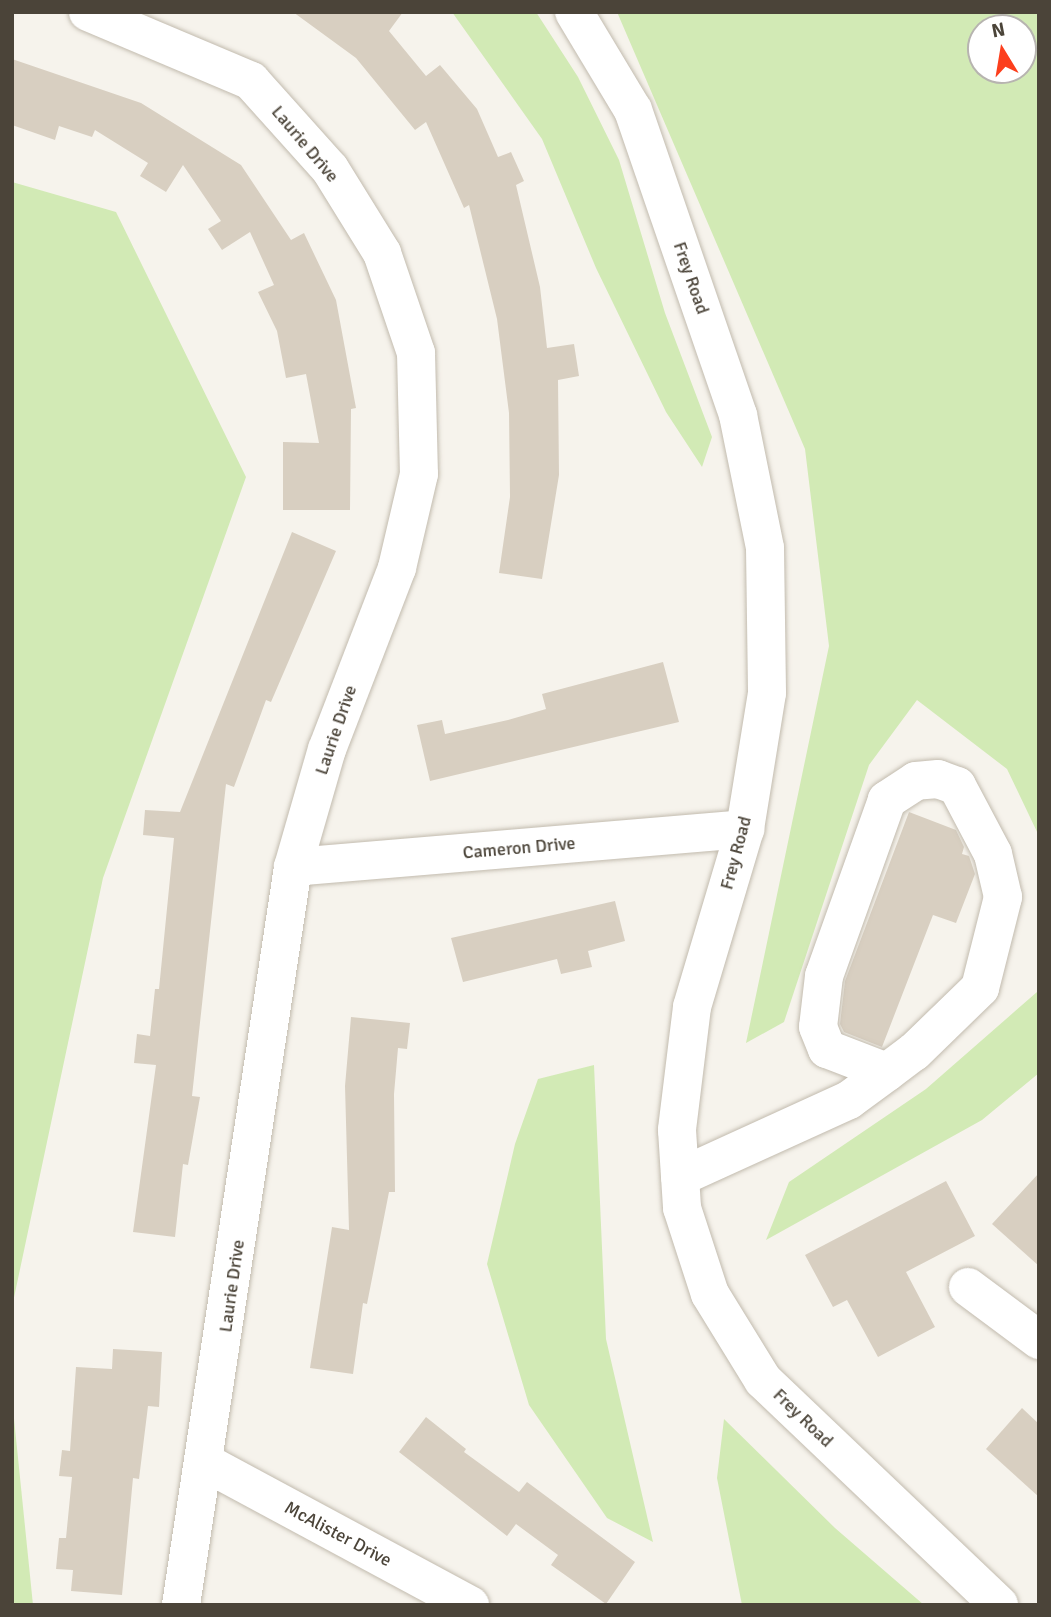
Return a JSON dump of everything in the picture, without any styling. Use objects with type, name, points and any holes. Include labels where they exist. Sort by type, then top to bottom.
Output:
[{"type":"street","name":"Laurie Drive","points":[[88,12],[251,81],[330,169],[382,253],[416,353],[419,474],[397,568],[327,749],[293,867],[206,1463],[181,1605]]},
{"type":"street","name":"Frey Road","points":[[574,12],[633,110],[738,415],[765,548],[766,693],[745,829],[692,1007],[677,1130],[682,1208],[710,1294],[763,1380],[999,1605]]},
{"type":"street","points":[[680,1177],[849,1100],[887,1072],[980,988],[1003,897],[993,854],[957,786],[938,779],[916,781],[887,800],[824,976],[818,1027],[827,1049],[887,1072]]},
{"type":"street","name":"Cameron Drive","points":[[293,867],[745,829]]},
{"type":"street","points":[[968,1287],[1039,1340]]},
{"type":"street","name":"McAlister Drive","points":[[206,1463],[470,1605]]},
{"type":"green space","points":[[452,12],[536,12],[578,77],[619,160],[665,313],[712,437],[702,467],[666,412],[596,268],[542,139]]},
{"type":"green space","points":[[617,12],[1039,12],[1039,836],[1007,769],[917,700],[869,765],[784,1022],[746,1043],[829,646],[805,449]]},
{"type":"green space","points":[[12,182],[116,212],[246,477],[103,878],[12,1307]]},
{"type":"green space","points":[[1039,981],[1039,1073],[982,1120],[766,1240],[789,1182],[926,1089],[1037,992]]},
{"type":"green space","points":[[594,1065],[606,1339],[653,1542],[607,1518],[529,1405],[487,1264],[515,1144],[538,1079]]},
{"type":"green space","points":[[12,1399],[33,1605],[12,1605]]},
{"type":"green space","points":[[724,1419],[835,1528],[924,1605],[742,1605],[717,1478]]},
{"type":"building","points":[[293,12],[403,12],[389,31],[426,76],[440,65],[477,109],[498,157],[511,152],[524,181],[516,185],[540,287],[547,348],[574,344],[579,376],[558,380],[559,475],[542,579],[499,573],[510,497],[509,413],[497,319],[469,205],[464,208],[426,122],[415,130],[356,58]]},
{"type":"building","points":[[12,59],[141,103],[241,165],[291,240],[304,233],[336,300],[356,408],[351,409],[350,510],[283,510],[283,442],[319,443],[306,374],[286,378],[277,331],[258,292],[274,285],[250,232],[222,250],[208,229],[221,221],[183,165],[166,192],[140,176],[148,163],[95,130],[92,137],[59,126],[55,140],[12,125]]},
{"type":"building","points":[[292,532],[336,551],[271,702],[266,700],[234,787],[226,784],[192,1096],[200,1097],[188,1165],[183,1164],[175,1237],[133,1232],[156,1065],[134,1063],[137,1034],[150,1036],[155,989],[159,989],[174,838],[143,835],[145,810],[180,812]]},
{"type":"building","points":[[663,662],[679,722],[430,781],[417,725],[442,720],[445,734],[508,720],[546,709],[542,694]]},
{"type":"building","points":[[909,812],[956,830],[964,847],[962,854],[969,856],[975,874],[956,923],[933,915],[882,1047],[844,1032],[840,1024],[845,981]]},
{"type":"building","points":[[615,901],[625,941],[588,951],[592,967],[561,974],[557,959],[463,982],[451,938]]},
{"type":"building","points":[[351,1017],[410,1023],[407,1049],[398,1048],[394,1094],[395,1192],[389,1192],[367,1304],[363,1303],[353,1374],[310,1368],[332,1227],[349,1230],[345,1086]]},
{"type":"building","points":[[1039,1173],[1039,1266],[992,1224]]},
{"type":"building","points":[[946,1181],[975,1236],[906,1272],[935,1327],[878,1357],[847,1300],[833,1307],[805,1255]]},
{"type":"building","points":[[113,1349],[162,1352],[159,1407],[148,1406],[139,1479],[133,1478],[122,1595],[71,1591],[73,1570],[56,1569],[59,1538],[66,1538],[72,1477],[59,1476],[62,1450],[70,1451],[76,1367],[112,1369]]},
{"type":"building","points":[[1022,1408],[1039,1424],[1039,1497],[986,1449]]},
{"type":"building","points":[[426,1417],[466,1449],[464,1452],[519,1492],[527,1482],[635,1562],[606,1604],[551,1565],[558,1555],[516,1524],[507,1536],[399,1452]]}]
